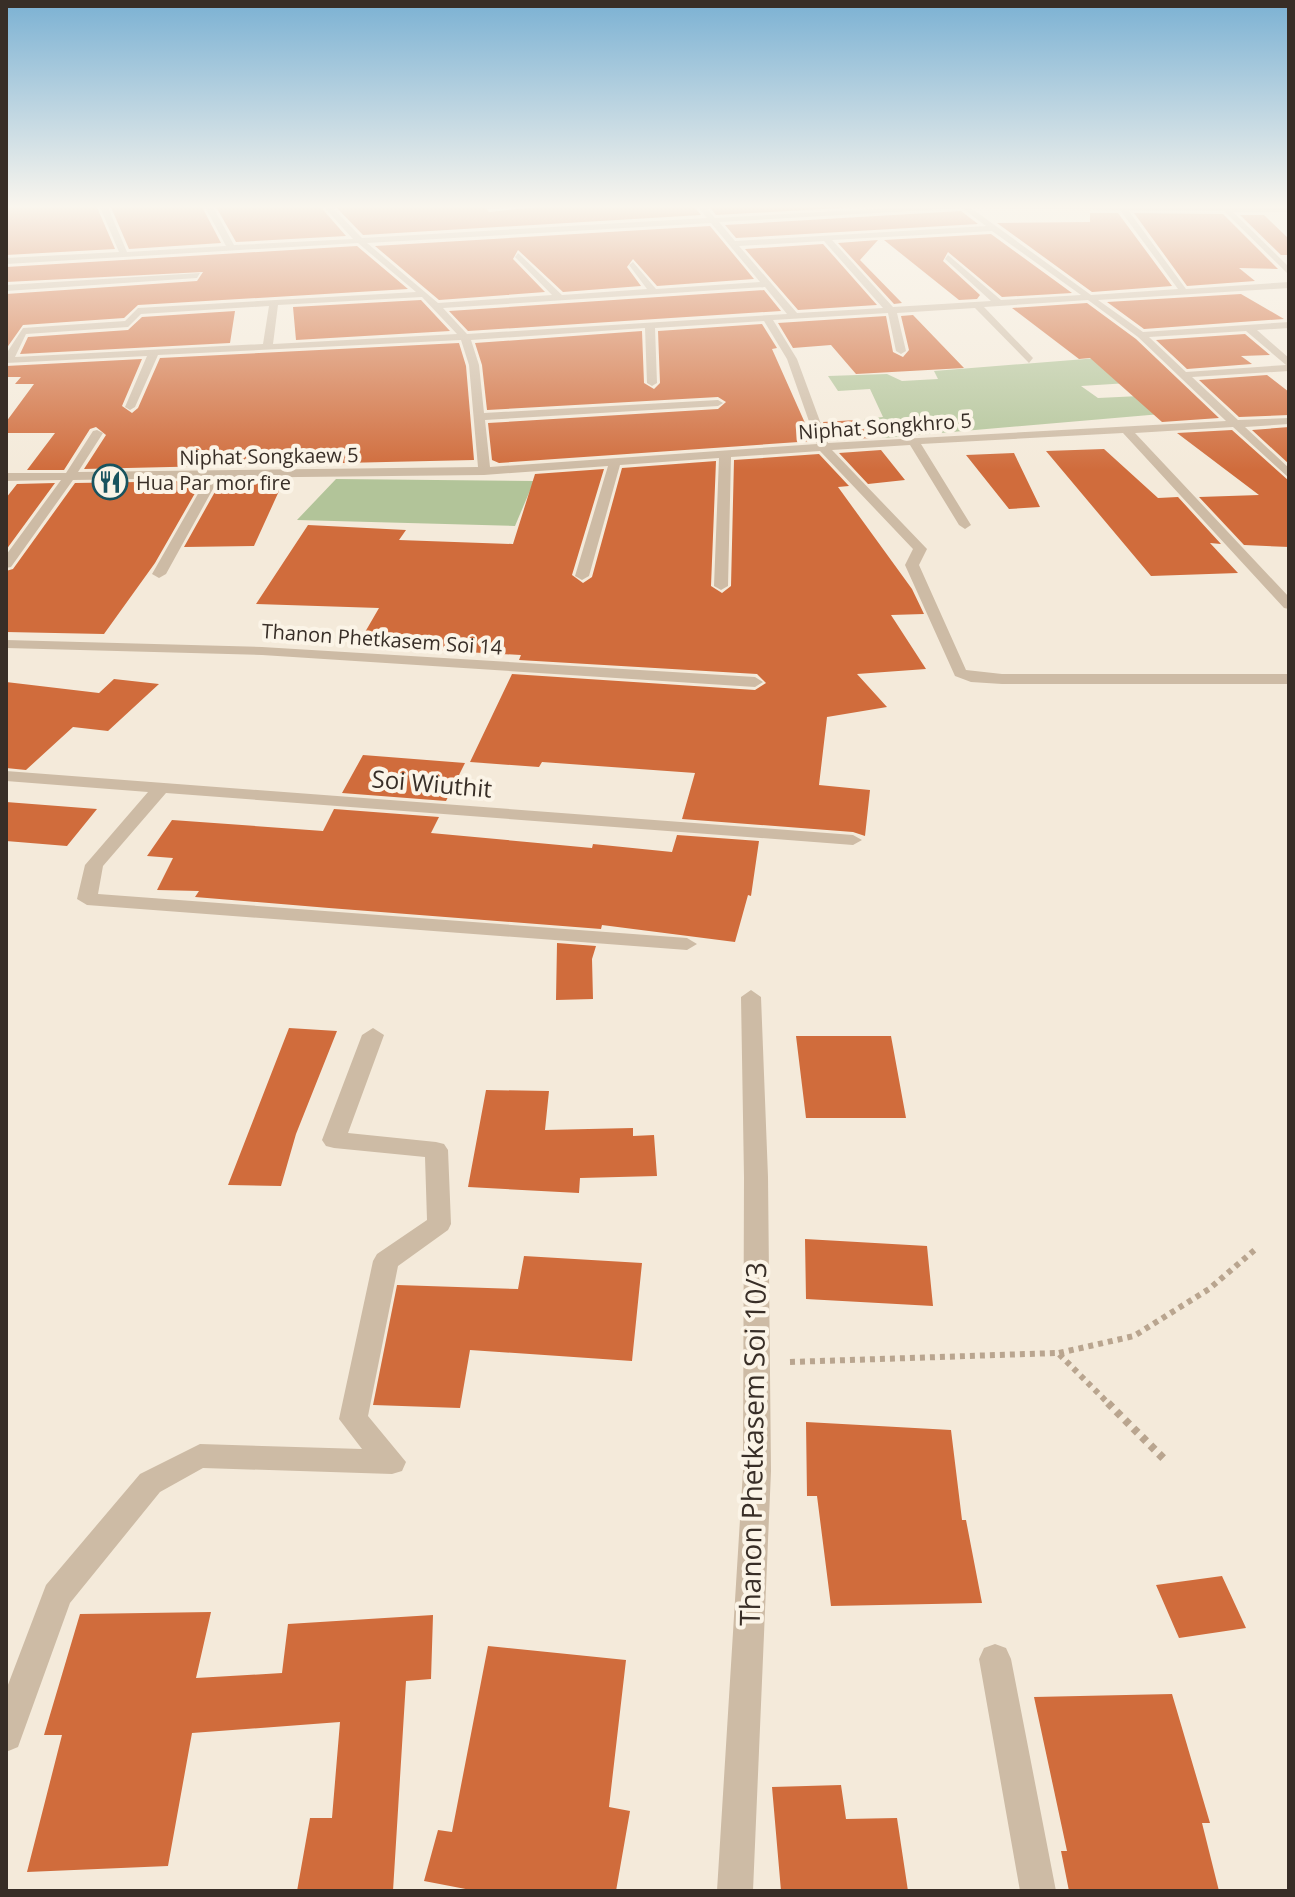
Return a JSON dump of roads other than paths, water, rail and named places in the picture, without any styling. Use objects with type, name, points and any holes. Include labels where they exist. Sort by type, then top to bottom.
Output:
[{"type":"street","points":[[7,360],[23,331],[128,324],[138,311],[424,294],[465,337],[474,365],[484,471]]},
{"type":"street","points":[[556,294],[559,297]]},
{"type":"street","points":[[433,306],[613,294]]},
{"type":"street","points":[[774,294],[795,317]]},
{"type":"street","points":[[876,294],[892,312],[901,351]]},
{"type":"street","points":[[988,294],[1001,305]]},
{"type":"street","points":[[1081,294],[1141,335],[1289,474]]},
{"type":"street","points":[[7,360],[465,337],[1178,294]]},
{"type":"street","points":[[268,345],[274,303]]},
{"type":"street","points":[[978,306],[1029,360]]},
{"type":"street","points":[[767,319],[792,359],[824,448],[920,549],[912,565],[960,673],[971,677],[1002,679],[1289,679]]},
{"type":"street","points":[[1141,335],[1289,325]]},
{"type":"street","points":[[650,326],[652,383]]},
{"type":"street","points":[[1249,328],[1289,366]]},
{"type":"street","points":[[130,407],[154,352]]},
{"type":"street","points":[[1182,375],[1289,366]]},
{"type":"street","points":[[479,417],[718,403]]},
{"type":"street","name":"Niphat Songkhro 5","points":[[484,471],[913,441],[1289,421]]},
{"type":"street","points":[[1127,431],[1289,605]]},
{"type":"street","points":[[6,564],[97,433]]},
{"type":"street","points":[[913,441],[965,525]]},
{"type":"street","points":[[721,586],[725,455]]},
{"type":"street","points":[[582,576],[615,462]]},
{"type":"street","name":"Niphat Songkaew 5","points":[[6,477],[484,471]]},
{"type":"street","points":[[159,574],[215,474]]},
{"type":"street","name":"Thanon Phetkasem Soi 14","points":[[6,644],[262,651],[755,682]]},
{"type":"street","name":"Soi Wiuthit","points":[[6,776],[853,840]]},
{"type":"street","points":[[163,786],[94,865],[87,899],[687,944]]},
{"type":"street","name":"Thanon Phetkasem Soi 10/3","points":[[735,1891],[757,1471],[751,997]]},
{"type":"street","points":[[6,1735],[57,1595],[150,1483],[200,1456],[392,1462],[353,1419],[386,1261],[439,1224],[439,1209],[436,1150],[334,1140],[373,1035]]},
{"type":"street","points":[[995,1659],[1038,1891]]},
{"type":"place","name":"Hua Par mor fire","points":[[110,482]]}]
